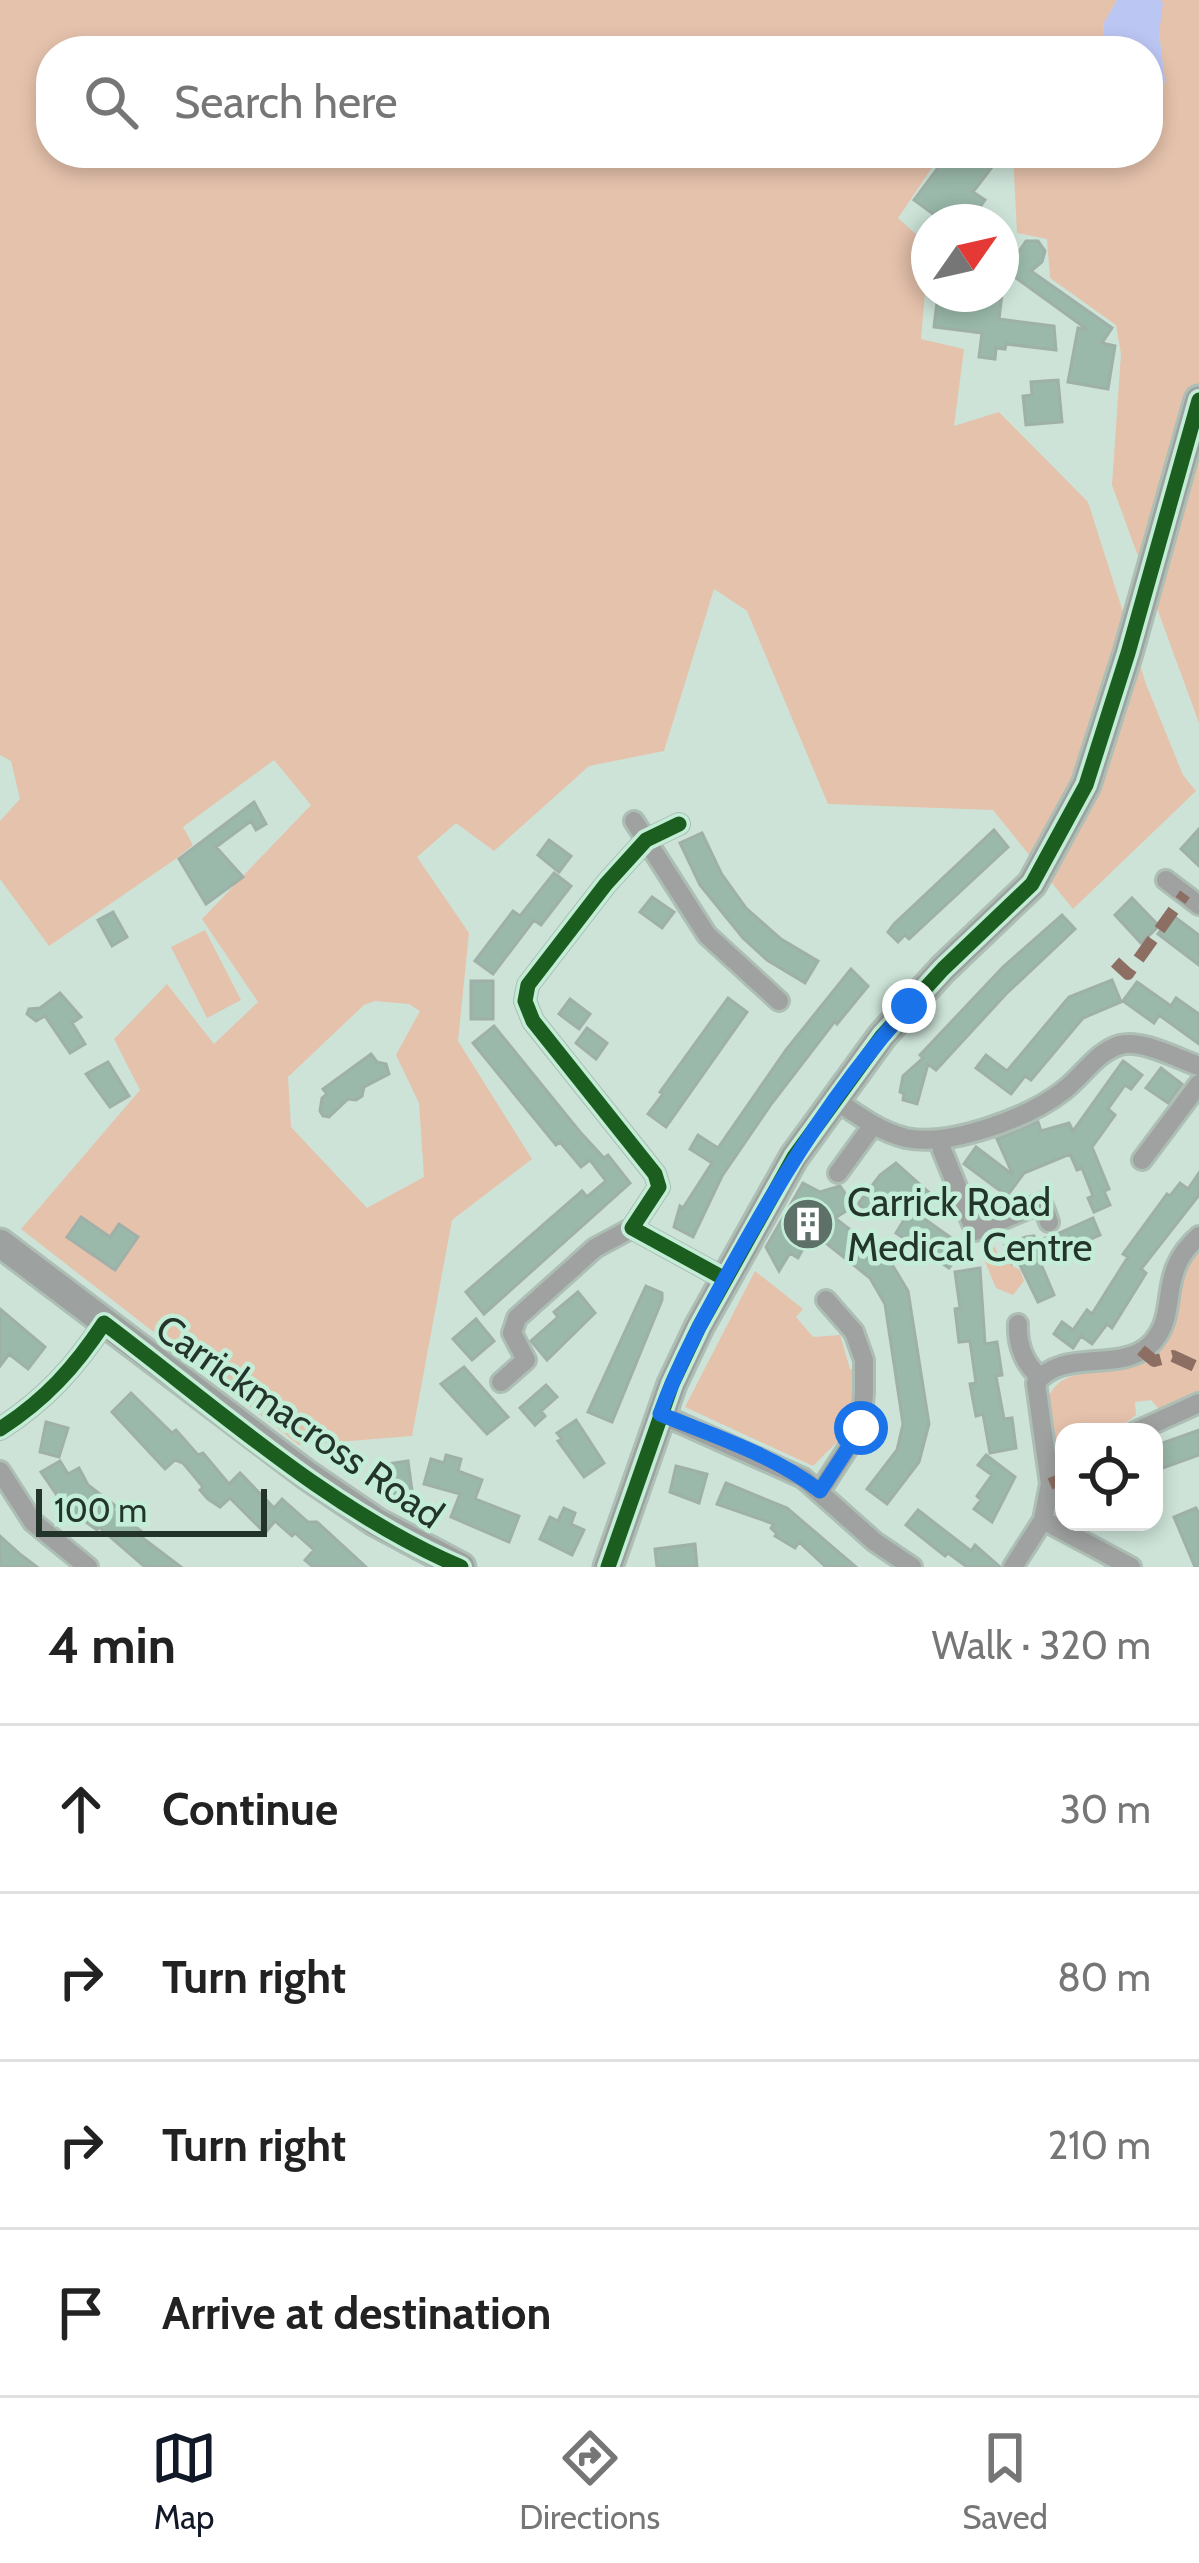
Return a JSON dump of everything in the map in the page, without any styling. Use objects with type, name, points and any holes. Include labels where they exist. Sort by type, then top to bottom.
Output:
[{"type":"street","points":[[608,1567],[660,1414],[725,1279],[794,1157],[833,1099],[909,1006],[1032,884],[1061,835],[1086,785],[1106,728],[1199,400]]},
{"type":"street","points":[[634,821],[707,934],[778,1001]]},
{"type":"street","points":[[501,1382],[526,1360],[512,1334],[517,1318],[595,1248],[632,1228],[659,1187],[656,1174],[533,1021],[525,1001],[528,985],[646,840],[679,824]]},
{"type":"street","points":[[1166,880],[1199,905]]},
{"type":"street","points":[[833,1099],[873,1125],[907,1138],[941,1139],[1045,1103],[1122,1044],[1199,1066]]},
{"type":"street","points":[[1142,1160],[1199,1084]]},
{"type":"street","points":[[838,1173],[873,1125]]},
{"type":"street","points":[[941,1139],[975,1231],[1042,1203],[1048,1222]]},
{"type":"street","points":[[632,1228],[725,1279]]},
{"type":"street","points":[[1013,1567],[1043,1520],[1050,1484],[1034,1392],[1040,1377],[1050,1370],[1148,1347],[1162,1328],[1170,1276],[1178,1258],[1199,1236]]},
{"type":"street","name":"Carrickmacross Road","points":[[0,1244],[307,1475],[376,1522],[461,1567]]},
{"type":"street","points":[[820,1491],[861,1428],[864,1392],[864,1360],[854,1332],[826,1300]]},
{"type":"street","points":[[0,1429],[35,1406],[76,1366],[104,1323]]},
{"type":"street","points":[[1018,1324],[1026,1362],[1040,1377]]},
{"type":"street","points":[[1156,1423],[1199,1403]]},
{"type":"street","points":[[660,1414],[768,1461],[820,1491],[875,1542],[912,1567]]},
{"type":"street","points":[[0,1471],[33,1522],[88,1567]]},
{"type":"street","points":[[1043,1520],[1131,1567]]},
{"type":"shaded area","points":[[0,0],[1117,0],[1104,23],[1103,36],[36,36],[36,168],[932,168],[898,218],[911,230],[911,312],[923,312],[921,339],[964,349],[954,426],[999,412],[1088,502],[1146,684],[1183,775],[1196,791],[1073,909],[993,810],[828,804],[747,611],[714,589],[664,751],[589,766],[494,851],[456,823],[417,857],[469,933],[458,1041],[532,1159],[452,1220],[412,1436],[299,1445],[21,1229],[140,1090],[114,1039],[167,984],[214,1044],[258,1002],[202,919],[311,805],[274,760],[183,827],[193,845],[49,946],[0,879],[0,821],[20,799],[11,761],[0,755]],"holes":[[[375,1001],[409,1004],[420,1011],[396,1055],[419,1103],[424,1177],[367,1208],[291,1127],[288,1077],[364,1005]]]},
{"type":"shaded area","points":[[1160,0],[1199,0],[1199,723],[1112,485],[1121,354],[1116,325],[1050,278],[1047,239],[1019,233],[1016,204],[1014,168],[1163,168],[1165,80],[1163,36],[1159,36]]},
{"type":"shaded area","points":[[205,930],[241,1000],[207,1018],[171,947]]},
{"type":"shaded area","points":[[1199,1242],[1199,1392],[1171,1409],[1159,1409],[1151,1400],[1135,1402],[1136,1415],[1126,1423],[1055,1423],[1055,1460],[1047,1400],[1051,1392],[1068,1378],[1099,1372],[1100,1366],[1162,1338],[1172,1329],[1175,1287]]},
{"type":"shaded area","points":[[995,1247],[1000,1259],[1020,1270],[1024,1281],[1013,1295],[996,1288],[981,1252]]},
{"type":"shaded area","points":[[755,1271],[803,1309],[796,1317],[813,1337],[840,1335],[850,1369],[857,1369],[850,1429],[813,1466],[685,1407]]},
{"type":"water","points":[[1117,0],[1163,3],[1159,36],[1103,36],[1104,23]]},
{"type":"building","points":[[938,168],[991,168],[973,192],[985,200],[982,204],[919,204],[914,200]]},
{"type":"building","points":[[1026,241],[1038,241],[1045,251],[1042,262],[1031,271],[1112,328],[1102,343],[1115,346],[1108,389],[1068,382],[1078,328],[1088,330],[1019,280],[1019,252]]},
{"type":"building","points":[[936,312],[1000,312],[999,319],[1054,326],[1056,350],[1006,344],[1005,349],[996,348],[995,359],[979,357],[982,333],[934,327]]},
{"type":"building","points":[[1058,380],[1062,422],[1026,425],[1023,396],[1032,395],[1031,382]]},
{"type":"building","points":[[254,802],[266,824],[256,830],[251,821],[216,847],[243,877],[206,904],[179,859]]},
{"type":"building","points":[[1199,829],[1199,866],[1181,849]]},
{"type":"building","points":[[994,830],[1008,847],[909,939],[905,935],[898,942],[888,932],[894,924]]},
{"type":"building","points":[[702,833],[721,873],[746,908],[781,939],[818,961],[805,983],[767,960],[743,938],[700,885],[680,843]]},
{"type":"building","points":[[549,840],[571,856],[559,872],[538,855]]},
{"type":"building","points":[[554,873],[571,886],[541,925],[534,920],[493,974],[475,961],[513,911],[520,916]]},
{"type":"building","points":[[652,897],[674,912],[662,928],[640,912]]},
{"type":"building","points":[[1132,898],[1159,926],[1141,943],[1115,915]]},
{"type":"building","points":[[113,912],[127,937],[112,946],[98,920]]},
{"type":"building","points":[[1062,915],[1075,929],[936,1070],[928,1064],[917,1104],[903,1100],[903,1076],[923,1058],[920,1055],[1003,967]]},
{"type":"building","points":[[1172,915],[1199,935],[1199,965],[1158,934]]},
{"type":"building","points":[[851,969],[868,986],[772,1103],[722,1176],[693,1237],[674,1227],[680,1206],[683,1208],[712,1163],[690,1149],[698,1135],[718,1148],[786,1050]]},
{"type":"building","points":[[1112,980],[1121,1002],[1083,1018],[1031,1080],[1025,1076],[1011,1094],[976,1068],[986,1055],[1007,1071],[1069,997]]},
{"type":"building","points":[[471,981],[493,981],[493,1019],[471,1019]]},
{"type":"building","points":[[1137,982],[1171,1006],[1176,998],[1199,1014],[1199,1044],[1159,1015],[1154,1023],[1123,1001]]},
{"type":"building","points":[[60,993],[81,1017],[72,1023],[85,1044],[70,1053],[45,1016],[36,1021],[27,1014]]},
{"type":"building","points":[[728,998],[747,1012],[666,1127],[648,1114]]},
{"type":"building","points":[[570,999],[590,1014],[579,1029],[559,1014]]},
{"type":"building","points":[[494,1026],[580,1132],[604,1158],[608,1155],[630,1183],[484,1314],[466,1292],[582,1191],[587,1197],[606,1181],[590,1160],[581,1167],[560,1142],[556,1145],[473,1043]]},
{"type":"building","points":[[587,1028],[607,1043],[596,1059],[576,1043]]},
{"type":"building","points":[[371,1054],[386,1064],[389,1074],[364,1087],[356,1100],[348,1099],[329,1117],[323,1116],[322,1098],[327,1094],[323,1089]]},
{"type":"building","points":[[1123,1061],[1142,1075],[1131,1089],[1125,1085],[1108,1109],[1115,1115],[1092,1147],[1109,1189],[1104,1191],[1110,1205],[1094,1212],[1082,1168],[1077,1170],[1070,1154],[1024,1173],[1007,1196],[964,1164],[976,1147],[1013,1175],[997,1139],[1038,1122],[1041,1131],[1069,1123],[1073,1131]]},
{"type":"building","points":[[108,1062],[129,1096],[110,1107],[86,1074]]},
{"type":"building","points":[[1161,1068],[1182,1084],[1168,1103],[1146,1088]]},
{"type":"building","points":[[896,1163],[934,1197],[925,1209],[931,1213],[926,1220],[964,1247],[949,1268],[896,1233],[910,1210],[890,1195],[873,1216],[858,1204]]},
{"type":"building","points":[[1199,1173],[1199,1195],[1141,1269],[1146,1273],[1112,1328],[1107,1324],[1092,1344],[1081,1336],[1073,1348],[1054,1334],[1062,1322],[1073,1330],[1087,1310],[1092,1314],[1128,1257],[1123,1254],[1167,1194],[1180,1183],[1188,1189]]},
{"type":"building","points":[[803,1183],[820,1192],[840,1186],[854,1206],[835,1218],[890,1261],[908,1291],[929,1424],[919,1462],[887,1504],[867,1489],[897,1450],[903,1424],[885,1304],[870,1278],[812,1232],[798,1258],[790,1253],[779,1271],[766,1247]]},
{"type":"building","points":[[81,1217],[110,1237],[119,1224],[138,1237],[115,1270],[67,1237]]},
{"type":"building","points":[[1093,1218],[1100,1235],[1086,1241],[1088,1245],[1041,1264],[1054,1295],[1038,1302],[1005,1245],[1026,1237],[1034,1236],[1036,1241],[1050,1237]]},
{"type":"building","points":[[980,1268],[985,1344],[997,1342],[1002,1375],[996,1376],[1004,1419],[1012,1418],[1016,1448],[990,1453],[983,1414],[976,1416],[970,1384],[976,1383],[970,1341],[959,1342],[955,1309],[960,1308],[955,1272]]},
{"type":"building","points":[[646,1286],[662,1293],[662,1300],[612,1422],[588,1412]]},
{"type":"building","points":[[578,1292],[595,1313],[547,1360],[531,1341]]},
{"type":"building","points":[[0,1309],[45,1347],[28,1369],[9,1354],[0,1366]]},
{"type":"building","points":[[476,1319],[494,1341],[472,1360],[453,1339]]},
{"type":"building","points":[[464,1367],[508,1417],[487,1434],[441,1384]]},
{"type":"building","points":[[546,1385],[557,1397],[541,1411],[545,1416],[535,1425],[520,1408]]},
{"type":"building","points":[[131,1393],[198,1455],[203,1453],[229,1484],[240,1473],[274,1508],[282,1499],[308,1522],[317,1522],[366,1567],[313,1567],[305,1560],[314,1550],[295,1533],[292,1536],[275,1521],[265,1533],[230,1498],[220,1507],[200,1490],[203,1487],[183,1463],[175,1460],[165,1469],[112,1412]]},
{"type":"building","points":[[576,1420],[604,1463],[584,1477],[558,1441],[562,1439],[557,1433]]},
{"type":"building","points":[[46,1422],[68,1428],[59,1457],[40,1452]]},
{"type":"building","points":[[1199,1430],[1199,1455],[1163,1468],[1163,1443]]},
{"type":"building","points":[[446,1455],[461,1459],[458,1471],[482,1480],[475,1499],[519,1516],[509,1542],[451,1517],[460,1494],[424,1484],[431,1459],[444,1463]]},
{"type":"building","points":[[986,1455],[1015,1477],[992,1522],[974,1509],[992,1475],[978,1465]]},
{"type":"building","points":[[60,1461],[68,1474],[79,1468],[88,1485],[130,1517],[127,1520],[142,1532],[140,1536],[181,1567],[145,1567],[99,1527],[65,1507],[41,1472]]},
{"type":"building","points":[[408,1461],[413,1498],[391,1501],[387,1464]]},
{"type":"building","points":[[676,1466],[707,1474],[699,1503],[670,1492]]},
{"type":"building","points":[[726,1483],[787,1508],[856,1567],[826,1567],[799,1542],[795,1548],[775,1536],[774,1524],[717,1504]]},
{"type":"building","points":[[564,1508],[575,1513],[571,1524],[584,1530],[572,1555],[540,1539],[550,1517],[558,1521]]},
{"type":"building","points":[[1196,1508],[1199,1514],[1199,1567],[1174,1517]]},
{"type":"building","points":[[918,1510],[971,1551],[975,1545],[1000,1567],[967,1567],[948,1553],[945,1556],[906,1525]]},
{"type":"building","points":[[0,1536],[21,1555],[37,1567],[0,1567]]},
{"type":"building","points":[[695,1544],[697,1567],[657,1567],[655,1549]]},
{"type":"marked path","points":[[1115,962],[1128,974],[1185,894]]},
{"type":"marked path","points":[[1141,1350],[1154,1361],[1173,1356],[1199,1368]]},
{"type":"marked path","points":[[1050,1484],[1055,1482]]},
{"type":"cycle path","points":[[608,1567],[672,1384],[794,1157],[882,1036],[943,969],[1032,884],[1086,785],[1199,400]]},
{"type":"cycle path","points":[[679,824],[646,840],[606,884],[528,985],[525,1001],[533,1021],[655,1174],[659,1187],[632,1228],[725,1279]]},
{"type":"cycle path","points":[[0,1429],[58,1382],[104,1323],[320,1488],[461,1567]]},
{"type":"place","name":"Carrick Road Medical Centre","points":[[808,1224]]},
{"type":"route","points":[[861,1428],[820,1491],[734,1444],[660,1414],[699,1327],[794,1157],[846,1081],[909,1006]]}]
